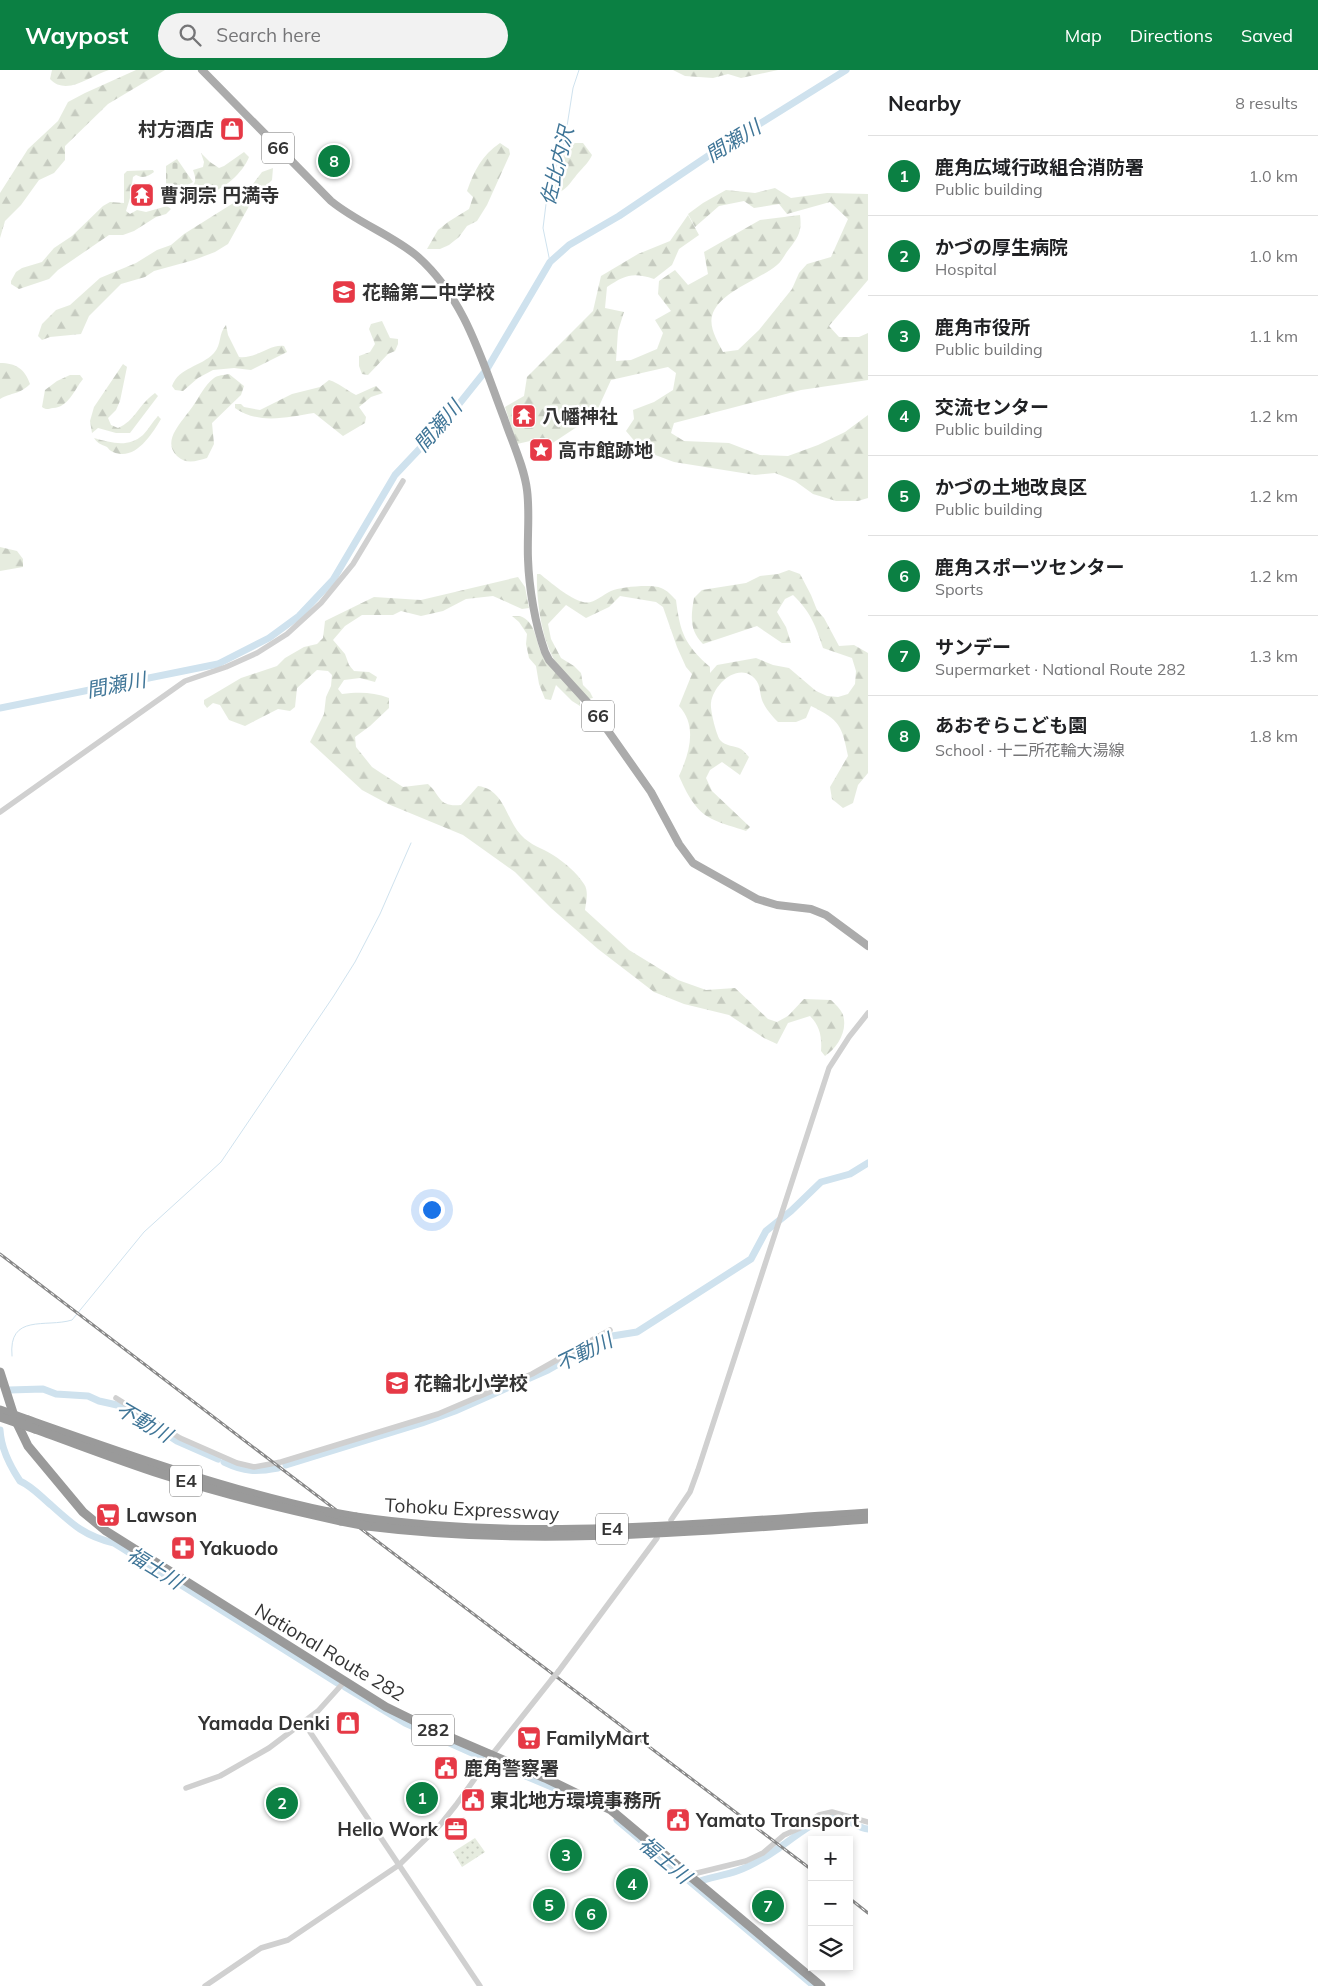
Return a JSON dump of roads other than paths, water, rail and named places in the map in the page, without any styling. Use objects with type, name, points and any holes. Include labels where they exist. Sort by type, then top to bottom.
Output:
[{"type":"highway","name":"National Route 282","points":[[0,1373],[15,1419],[28,1446],[83,1512],[106,1531],[412,1721],[546,1778],[611,1810],[821,1986]]},
{"type":"highway","name":"Tohoku Expressway","points":[[0,1410],[146,1462],[259,1496],[328,1512],[400,1523],[455,1528],[567,1530],[669,1526],[868,1513]]},
{"type":"highway","name":"Tohoku Expressway","points":[[0,1417],[161,1474],[207,1488],[257,1502],[367,1526],[463,1535],[567,1537],[668,1533],[868,1519]]},
{"type":"main road","name":"66","points":[[202,70],[331,201],[350,215],[403,246],[431,270],[451,294],[487,373],[525,480],[528,505],[528,556],[531,591],[542,643],[549,660],[589,704],[599,718],[651,792],[679,844],[694,862],[757,899],[777,906],[811,909],[826,915],[868,946]]},
{"type":"street","points":[[0,812],[184,681],[226,667],[258,653],[287,634],[321,603],[353,564],[403,481]]},
{"type":"street","points":[[671,1520],[690,1492],[698,1470],[829,1068],[849,1037],[868,1013]]},
{"type":"street","points":[[116,1398],[180,1438],[237,1464],[263,1466],[360,1439],[438,1414],[532,1374],[610,1330]]},
{"type":"street","points":[[205,1986],[261,1948],[288,1940],[399,1865],[445,1819],[491,1756],[558,1672],[657,1538]]},
{"type":"street","points":[[186,1788],[220,1776],[269,1748],[318,1711],[345,1681]]},
{"type":"street","points":[[304,1723],[480,1986]]},
{"type":"street","points":[[690,1876],[746,1862],[763,1853],[784,1836],[819,1815],[832,1812],[868,1822]]},
{"type":"waterway","name":"佐比内沢","points":[[550,262],[543,228],[547,196],[565,139],[573,88],[579,70]]},
{"type":"waterway","name":"間瀬川","points":[[0,708],[218,664],[269,638],[299,616],[333,580],[395,475],[443,424],[487,369],[550,262],[569,245],[619,216],[711,154],[846,70]]},
{"type":"waterway","points":[[12,1356],[12,1342],[16,1333],[22,1328],[31,1325],[72,1320],[144,1232],[221,1162],[355,962],[380,914],[411,843]]},
{"type":"waterway","name":"不動川","points":[[286,1465],[455,1411],[548,1370],[606,1337],[637,1332],[751,1259],[766,1231],[791,1211],[821,1182],[850,1174],[868,1163]]},
{"type":"waterway","name":"不動川","points":[[9,1390],[43,1389],[56,1394],[88,1396],[99,1401],[126,1407],[177,1441],[218,1459]]},
{"type":"waterway","name":"福士川","points":[[0,1430],[7,1457],[20,1481],[33,1489],[73,1524],[95,1537],[114,1543],[339,1684]]},
{"type":"waterway","name":"不動川","points":[[224,1462],[238,1468],[251,1470],[278,1468]]},
{"type":"waterway","name":"福士川","points":[[345,1687],[405,1723],[481,1757]]},
{"type":"waterway","name":"福士川","points":[[497,1764],[566,1793]]},
{"type":"waterway","points":[[783,1845],[805,1829],[829,1819],[846,1820],[868,1829]]},
{"type":"waterway","name":"福士川","points":[[617,1820],[814,1986]]},
{"type":"waterway","points":[[695,1883],[743,1869],[779,1848]]},
{"type":"railway","points":[[0,1254],[808,1867]]},
{"type":"railway","points":[[853,1901],[868,1913]]},
{"type":"place","name":"村方酒店","points":[[232,129]]},
{"type":"place","name":"あおぞらこども園","points":[[334,161]]},
{"type":"place","name":"曹洞宗 円満寺","points":[[142,195]]},
{"type":"place","name":"花輪第二中学校","points":[[344,292]]},
{"type":"place","name":"八幡神社","points":[[524,416]]},
{"type":"place","name":"高市館跡地","points":[[541,450]]},
{"type":"place","name":"花輪北小学校","points":[[397,1383]]},
{"type":"place","name":"Lawson","points":[[108,1515]]},
{"type":"place","name":"Yakuodo","points":[[183,1548]]},
{"type":"place","name":"Yamada Denki","points":[[348,1723]]},
{"type":"place","name":"FamilyMart","points":[[529,1738]]},
{"type":"place","name":"鹿角警察署","points":[[446,1768]]},
{"type":"place","name":"鹿角広域行政組合消防署","points":[[422,1798]]},
{"type":"place","name":"東北地方環境事務所","points":[[473,1800]]},
{"type":"place","name":"かづの厚生病院","points":[[282,1803]]},
{"type":"place","name":"Yamato Transport","points":[[678,1820]]},
{"type":"place","name":"Hello Work","points":[[456,1829]]},
{"type":"place","name":"鹿角市役所","points":[[566,1855]]},
{"type":"place","name":"交流センター","points":[[632,1884]]},
{"type":"place","name":"かづの土地改良区","points":[[549,1905]]},
{"type":"place","name":"サンデー","points":[[768,1906]]},
{"type":"place","name":"鹿角スポーツセンター","points":[[591,1914]]}]
